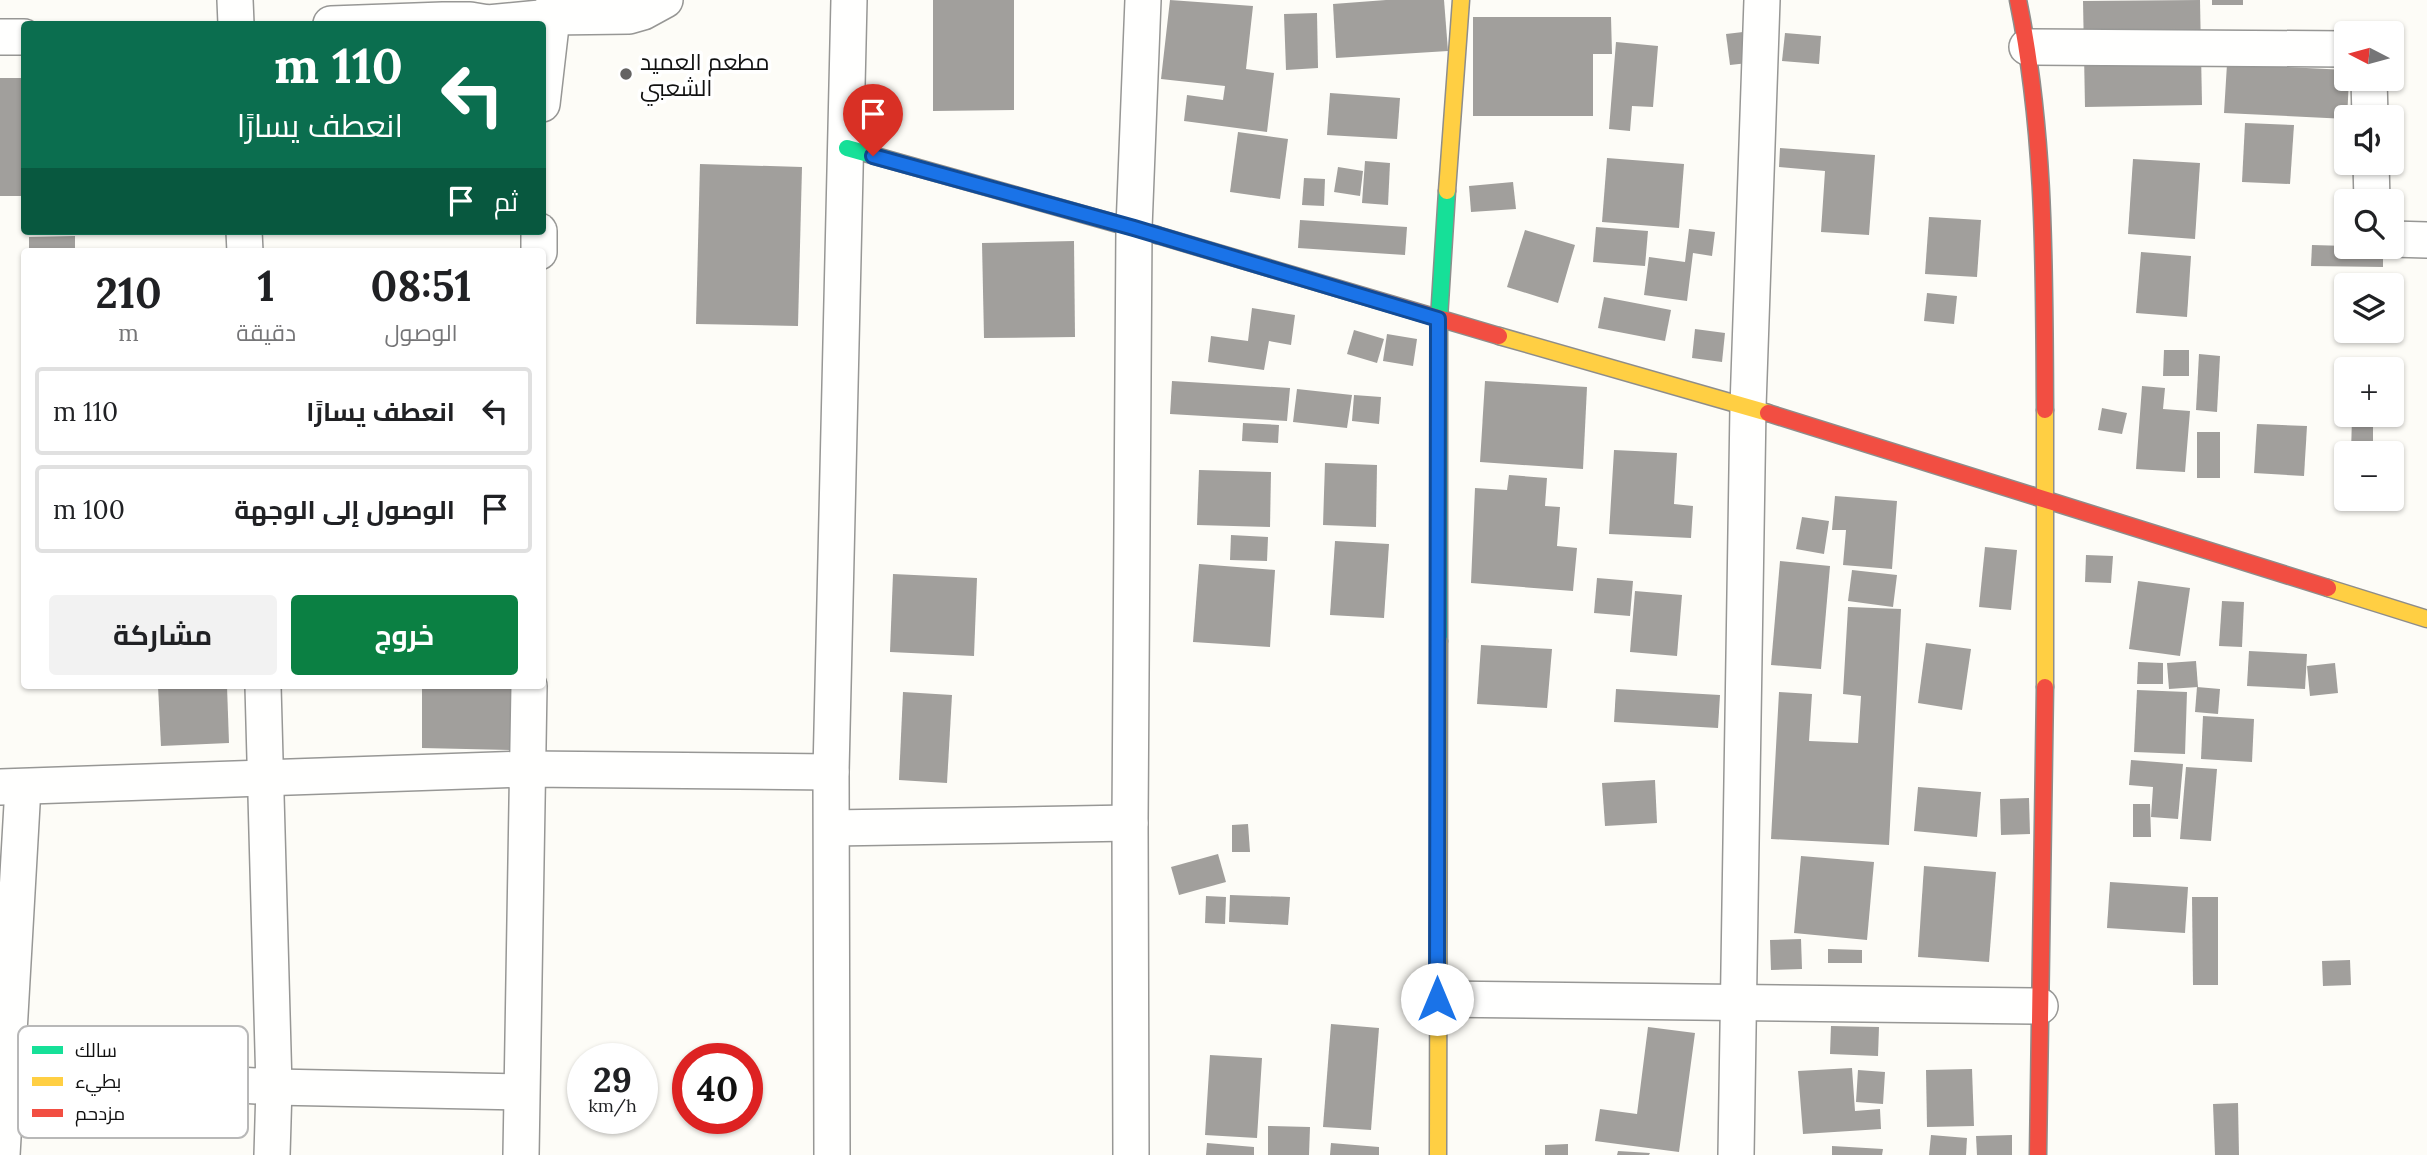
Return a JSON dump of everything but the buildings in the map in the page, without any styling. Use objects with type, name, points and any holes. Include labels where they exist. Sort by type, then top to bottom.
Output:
[{"type":"street","points":[[235,0],[236,21]]},
{"type":"street","points":[[497,21],[552,9],[629,16],[665,0]]},
{"type":"street","points":[[832,1155],[831,772],[849,0]]},
{"type":"street","points":[[1131,1155],[1134,228],[1143,0]]},
{"type":"street","points":[[1438,1155],[1438,319],[1461,0]]},
{"type":"street","points":[[1736,1155],[1748,407],[1762,0]]},
{"type":"street","points":[[2018,0],[2041,155],[2047,500],[2038,1155]]},
{"type":"street","points":[[546,66],[552,9]]},
{"type":"street","points":[[415,21],[476,21]]},
{"type":"street","points":[[0,37],[21,37]]},
{"type":"street","points":[[2027,47],[2334,49]]},
{"type":"street","points":[[847,148],[1134,228],[1438,319],[1748,407],[2427,620]]},
{"type":"street","points":[[2404,239],[2427,240]]},
{"type":"street","points":[[263,689],[274,1087],[272,1155]]},
{"type":"street","points":[[521,1155],[529,689]]},
{"type":"street","points":[[2,1155],[11,787],[527,769],[831,772]]},
{"type":"street","points":[[832,828],[1130,823]]},
{"type":"street","points":[[1437,999],[2040,1006]]},
{"type":"street","points":[[248,1086],[520,1091]]},
{"type":"traffic: fast","points":[[847,148],[1157,235]]},
{"type":"traffic: fast","points":[[1439,641],[1439,319],[1447,191]]},
{"type":"traffic: slow","points":[[1447,191],[1461,0]]},
{"type":"traffic: slow","points":[[1499,336],[1768,413]]},
{"type":"traffic: slow","points":[[2045,410],[2045,687]]},
{"type":"traffic: slow","points":[[2328,588],[2427,619]]},
{"type":"traffic: slow","points":[[1438,1155],[1439,641]]},
{"type":"traffic: jam","points":[[2018,0],[2039,153],[2045,410]]},
{"type":"traffic: jam","points":[[1157,235],[1499,336]]},
{"type":"traffic: jam","points":[[1768,413],[2328,588]]},
{"type":"traffic: jam","points":[[2038,1155],[2045,687]]},
{"type":"place","name":"مطعم العميد الشعبي","points":[[626,74]]},
{"type":"route","points":[[873,156],[1134,228],[1438,319],[1437,999]]}]
